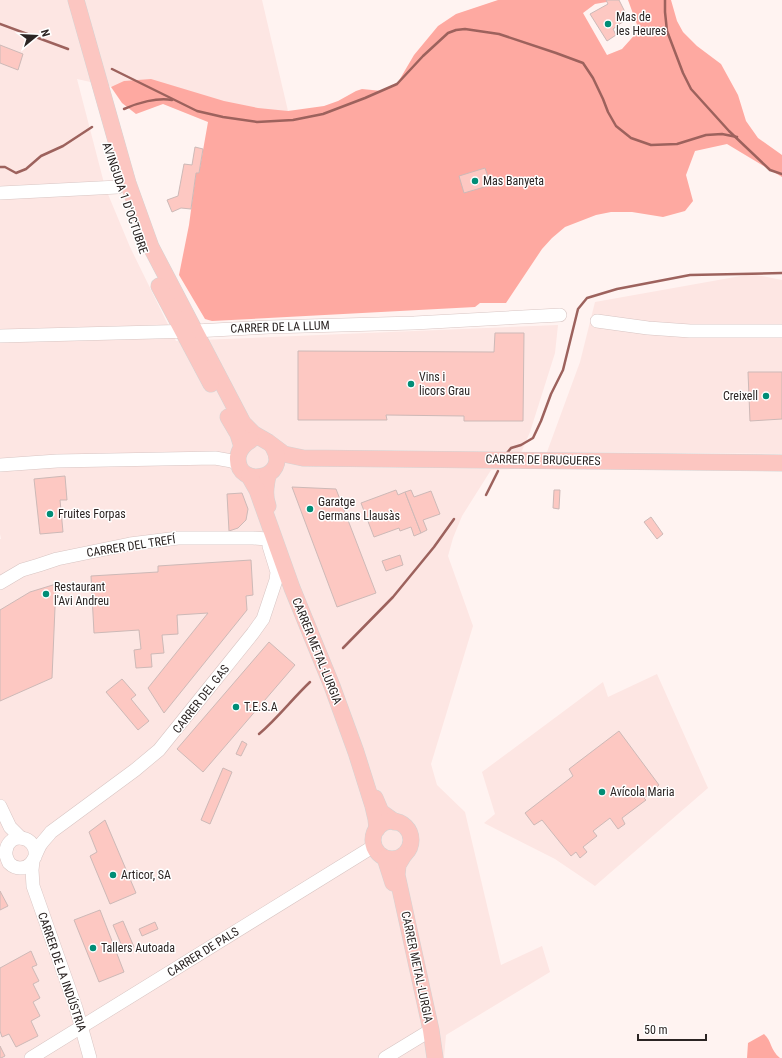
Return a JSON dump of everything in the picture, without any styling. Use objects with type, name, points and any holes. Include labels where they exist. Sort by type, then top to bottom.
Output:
[{"type":"main road","name":"AVINGUDA 1 D'OCTUBRE","points":[[65,0],[78,25]]},
{"type":"main road","name":"AVINGUDA 1 D'OCTUBRE","points":[[76,0],[78,25],[123,185],[189,331],[238,425]]},
{"type":"main road","points":[[241,448],[238,425],[249,430],[284,454],[303,458]]},
{"type":"main road","points":[[271,473],[277,460],[276,453],[268,443],[251,440],[241,448],[238,456],[244,471],[260,478],[271,473],[285,464],[303,458]]},
{"type":"main road","name":"CARRER DE BRUGUERES","points":[[303,458],[782,463]]},
{"type":"main road","name":"CARRER METAL·LURGIA","points":[[244,471],[257,490],[292,588],[332,686],[356,752],[373,806],[377,830]]},
{"type":"main road","name":"CARRER METAL·LURGIA","points":[[271,473],[265,491],[267,502],[327,656],[358,742],[376,800],[381,812],[395,822]]},
{"type":"main road","points":[[395,822],[405,826],[410,835],[410,846],[404,855],[395,859],[385,858],[378,853],[374,846],[374,837],[377,830],[384,823],[395,822]]},
{"type":"main road","name":"CARRER METAL·LURGIA","points":[[404,855],[398,865],[397,874],[428,1032],[428,1058]]},
{"type":"main road","name":"CARRER METAL·LURGIA","points":[[385,858],[394,889],[435,1058]]},
{"type":"street","points":[[0,193],[123,185]]},
{"type":"street","name":"CARRER DE LA LLUM","points":[[0,336],[414,323],[560,315]]},
{"type":"street","points":[[597,321],[648,328],[690,331],[782,331]]},
{"type":"street","points":[[215,458],[241,448]]},
{"type":"street","points":[[0,464],[57,461],[215,458],[232,461],[244,471]]},
{"type":"street","name":"CARRER DEL GAS","points":[[23,838],[43,836],[51,832],[150,758],[171,736],[263,619],[276,580],[273,557],[267,539],[268,523]]},
{"type":"street","name":"CARRER DEL TREFÍ","points":[[0,583],[22,570],[57,559],[130,544],[178,538],[267,539]]},
{"type":"street","points":[[276,572],[282,578],[299,624],[304,630],[310,632]]},
{"type":"street","points":[[2,811],[10,827],[34,846],[34,859],[28,866],[10,866],[5,853],[8,828],[2,811]]},
{"type":"street","name":"CARRER DEL GAS","points":[[34,859],[40,845],[51,832]]},
{"type":"street","points":[[5,853],[14,840],[23,838]]},
{"type":"street","name":"CARRER DE PALS","points":[[31,1058],[374,846]]},
{"type":"street","name":"CARRER DE LA INDÚSTRIA","points":[[34,859],[32,870],[33,886],[81,1026],[90,1058]]},
{"type":"street","name":"CARRER DE LA INDÚSTRIA","points":[[10,866],[33,886]]},
{"type":"street","points":[[384,1058],[428,1032]]},
{"type":"shaded area","points":[[0,0],[262,0],[288,111],[239,115],[77,79],[105,187],[130,247],[176,341],[558,325],[555,353],[530,432],[514,469],[491,470],[462,516],[453,538],[448,556],[473,626],[431,764],[437,785],[465,812],[501,965],[542,946],[550,972],[446,1035],[444,1058],[0,1058]]},
{"type":"shaded area","points":[[498,0],[618,0],[595,4],[583,13],[607,55],[622,49],[639,30],[628,0],[671,0],[677,21],[683,32],[697,46],[721,64],[738,95],[746,121],[758,138],[782,155],[782,177],[727,144],[695,151],[686,175],[693,201],[685,211],[663,217],[632,212],[611,212],[596,215],[565,227],[542,249],[506,303],[480,303],[475,307],[212,321],[205,319],[179,275],[189,225],[196,173],[199,173],[208,122],[163,104],[136,114],[122,103],[111,87],[124,81],[151,79],[224,101],[258,108],[288,111],[324,106],[362,89],[382,91],[397,84],[414,55],[438,26],[456,14]]},
{"type":"shaded area","points":[[752,274],[782,280],[782,454],[547,452],[580,362],[595,302]]},
{"type":"shaded area","points":[[657,674],[708,788],[595,886],[555,859],[484,823],[495,814],[482,772],[603,682],[608,697]]},
{"type":"shaded area","points":[[764,1034],[774,1052],[780,1058],[747,1058],[748,1043]]},
{"type":"building","name":"Mas de les Heures","points":[[606,0],[619,0],[628,18],[613,29],[616,35],[607,41],[590,14],[608,4]]},
{"type":"building","points":[[0,45],[23,54],[18,70],[0,63]]},
{"type":"building","points":[[195,147],[203,149],[199,173],[196,173],[191,209],[181,208],[172,212],[167,200],[178,196],[184,164],[192,165]]},
{"type":"building","name":"Mas Banyeta","points":[[485,168],[491,185],[464,193],[459,176]]},
{"type":"building","name":"Vins i licors Grau","points":[[495,333],[524,333],[523,421],[464,421],[464,416],[386,415],[387,420],[298,420],[298,351],[494,352]]},
{"type":"building","name":"Creixell","points":[[748,372],[782,372],[782,419],[750,421]]},
{"type":"building","name":"Fruites Forpas","points":[[65,476],[67,500],[60,500],[63,532],[40,534],[34,479]]},
{"type":"building","points":[[292,487],[336,489],[376,593],[337,607]]},
{"type":"building","points":[[396,490],[398,495],[405,492],[421,533],[414,536],[411,527],[400,531],[399,528],[374,537],[361,503]]},
{"type":"building","points":[[411,490],[414,497],[431,491],[440,514],[423,520],[427,530],[421,533],[405,492]]},
{"type":"building","points":[[554,490],[560,490],[559,509],[553,508]]},
{"type":"building","points":[[242,493],[248,509],[246,520],[238,528],[229,531],[227,494]]},
{"type":"building","points":[[651,517],[663,534],[657,539],[644,522]]},
{"type":"building","points":[[400,555],[403,565],[386,571],[382,561]]},
{"type":"building","points":[[251,560],[253,595],[246,596],[247,610],[164,713],[148,688],[208,613],[177,615],[178,634],[162,635],[164,653],[151,654],[152,667],[136,668],[134,650],[141,649],[139,630],[94,633],[91,576],[158,572],[158,566]]},
{"type":"building","points":[[56,584],[52,678],[0,701],[0,610],[30,592]]},
{"type":"building","name":"T.E.S.A","points":[[269,642],[295,665],[203,772],[177,749]]},
{"type":"building","points":[[122,679],[136,695],[131,699],[149,721],[138,730],[106,692]]},
{"type":"building","name":"Avícola Maria","points":[[619,731],[659,785],[644,798],[646,800],[622,818],[625,824],[618,829],[610,818],[593,831],[597,836],[583,847],[587,852],[580,858],[576,852],[571,856],[542,820],[534,825],[525,813],[573,776],[569,769]]},
{"type":"building","points":[[242,741],[247,744],[241,756],[236,754]]},
{"type":"building","points":[[223,768],[232,772],[210,824],[201,820]]},
{"type":"building","name":"Articor, SA","points":[[105,820],[136,893],[110,904],[90,856],[97,852],[89,832]]},
{"type":"building","points":[[0,891],[8,906],[0,910]]},
{"type":"building","points":[[100,910],[124,972],[99,982],[74,920]]},
{"type":"building","points":[[123,921],[134,947],[124,951],[113,925]]},
{"type":"building","points":[[155,922],[158,929],[142,936],[139,929]]},
{"type":"building","points":[[31,951],[37,965],[32,967],[39,981],[33,984],[40,998],[33,1002],[40,1016],[31,1021],[38,1036],[16,1047],[9,1034],[2,1037],[0,1031],[0,968]]},
{"type":"building","points":[[0,1046],[5,1056],[1,1058],[0,1058]]},
{"type":"waterway","points":[[665,0],[667,31],[683,73],[691,89],[729,131],[770,170],[782,174]]},
{"type":"waterway","points":[[0,24],[68,49]]},
{"type":"waterway","points":[[112,69],[197,111],[223,117],[257,122],[293,120],[323,114],[397,84],[423,56],[448,33],[465,29],[499,34],[583,63],[593,78],[616,126],[631,138],[651,145],[677,144],[706,135],[722,134],[737,137]]},
{"type":"waterway","points":[[124,109],[148,101],[160,99],[172,100]]},
{"type":"waterway","points":[[0,167],[5,167],[16,173],[26,169],[41,156],[63,146],[92,127]]},
{"type":"waterway","points":[[507,453],[511,448],[521,445],[533,438],[551,394],[563,370],[578,309],[587,298],[617,289],[690,275],[782,273]]},
{"type":"waterway","points":[[486,495],[498,471]]},
{"type":"waterway","points":[[343,648],[393,597],[434,547],[454,519]]},
{"type":"waterway","points":[[259,734],[310,682]]},
{"type":"place","name":"Mas de les Heures","points":[[608,24]]},
{"type":"place","name":"Mas Banyeta","points":[[475,181]]},
{"type":"place","name":"Vins i licors Grau","points":[[411,384]]},
{"type":"place","name":"Creixell","points":[[766,396]]},
{"type":"place","name":"Garatge Germans Llausàs","points":[[310,509]]},
{"type":"place","name":"Fruites Forpas","points":[[50,514]]},
{"type":"place","name":"Restaurant l'Avi Andreu","points":[[46,594]]},
{"type":"place","name":"T.E.S.A","points":[[236,707]]},
{"type":"place","name":"Avícola Maria","points":[[602,792]]},
{"type":"place","name":"Articor, SA","points":[[113,875]]},
{"type":"place","name":"Tallers Autoada","points":[[93,948]]}]
